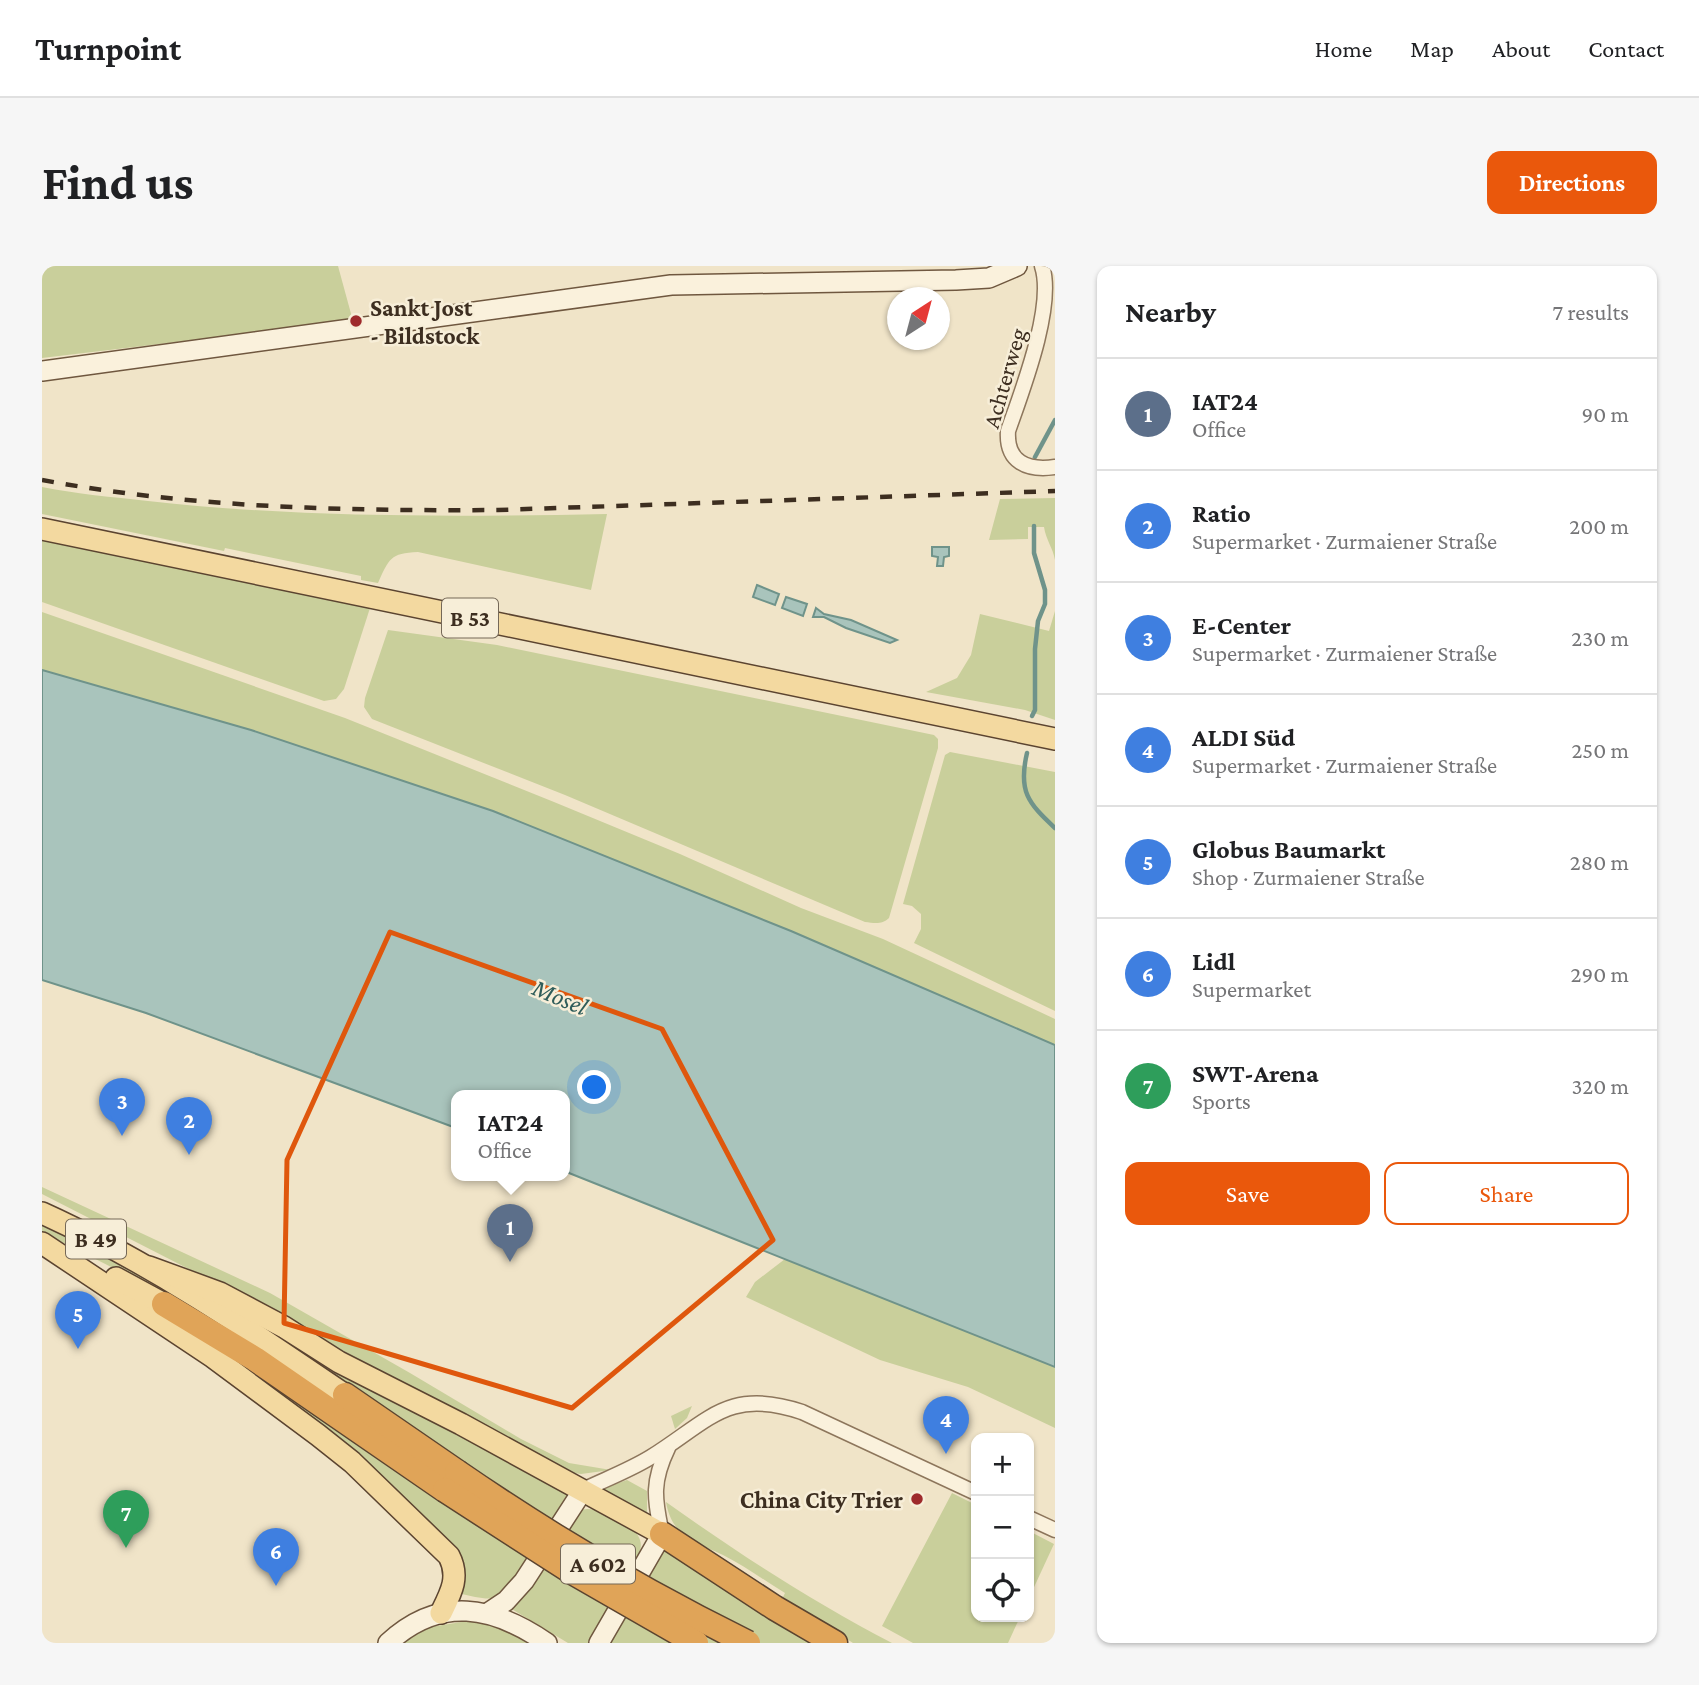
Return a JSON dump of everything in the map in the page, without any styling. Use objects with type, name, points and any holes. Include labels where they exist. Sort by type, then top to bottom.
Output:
[{"type":"highway","name":"A 602","points":[[164,1304],[451,1481],[535,1525],[633,1584],[748,1643]]},
{"type":"highway","name":"A 602","points":[[345,1395],[451,1481],[569,1570],[696,1643]]},
{"type":"highway","points":[[662,1534],[775,1608],[835,1643]]},
{"type":"main road","name":"B 53","points":[[42,529],[1055,739]]},
{"type":"main road","name":"B 49","points":[[42,1213],[81,1230],[149,1267]]},
{"type":"main road","name":"A 602","points":[[42,1242],[164,1304]]},
{"type":"main road","points":[[42,1242],[222,1363],[352,1462],[449,1556],[455,1578],[441,1613]]},
{"type":"main road","name":"A 602","points":[[149,1267],[345,1395]]},
{"type":"main road","points":[[149,1267],[220,1293],[284,1327],[339,1362],[407,1395],[662,1534]]},
{"type":"street","points":[[42,371],[671,285],[956,280],[989,278],[1017,266]]},
{"type":"street","name":"Achterweg","points":[[1042,266],[1048,286],[1042,332],[1008,431],[1007,443],[1010,453],[1027,466],[1042,469],[1055,467]]},
{"type":"street","points":[[488,1613],[506,1601],[524,1581],[583,1490],[627,1471],[729,1406],[751,1403],[782,1405],[971,1491]]},
{"type":"street","points":[[599,1643],[662,1534],[654,1498],[659,1467],[668,1446]]},
{"type":"street","points":[[1034,1520],[1055,1530]]},
{"type":"street","points":[[388,1643],[409,1627],[441,1613],[470,1611],[488,1613],[511,1621],[547,1643]]},
{"type":"highlighted area","points":[[390,932],[662,1029],[773,1240],[572,1408],[284,1323],[287,1160]]},
{"type":"green space","points":[[42,266],[338,266],[353,321],[42,358]]},
{"type":"green space","points":[[42,487],[205,507],[262,511],[435,516],[607,514],[591,590],[418,552],[401,554],[392,559],[378,583],[361,580],[361,576],[225,548],[224,551],[42,514]]},
{"type":"green space","points":[[1055,498],[1055,560],[1044,527],[1028,527],[1028,539],[989,540],[1000,499]]},
{"type":"green space","points":[[42,538],[370,608],[344,689],[336,699],[324,701],[42,602]]},
{"type":"green space","points":[[1055,611],[1055,720],[1025,710],[926,692],[957,678],[971,655],[980,614],[1049,631]]},
{"type":"green space","points":[[42,612],[345,718],[680,854],[801,908],[883,939],[1055,1019],[1055,1045],[791,931],[493,811],[251,730],[42,670]]},
{"type":"green space","points":[[388,630],[497,645],[934,735],[938,739],[938,748],[889,918],[881,923],[865,922],[565,795],[372,719],[364,707],[365,698]]},
{"type":"green space","points":[[950,752],[1055,772],[1055,1011],[914,943],[921,929],[921,914],[912,906],[903,904],[945,755]]},
{"type":"green space","points":[[42,1187],[270,1293],[521,1439],[569,1463],[611,1470],[581,1474],[567,1472],[388,1374],[343,1353],[267,1309],[42,1194]]},
{"type":"green space","points":[[42,1220],[85,1241],[226,1325],[42,1232]]},
{"type":"green space","points":[[785,1259],[1055,1367],[1055,1428],[968,1387],[880,1360],[746,1297],[755,1282]]},
{"type":"green space","points":[[235,1310],[566,1490],[568,1495],[562,1507],[532,1558],[504,1593],[495,1598],[462,1594],[462,1561],[201,1336]]},
{"type":"green space","points":[[692,1406],[687,1418],[675,1429],[671,1416]]},
{"type":"green space","points":[[627,1480],[647,1491],[647,1514],[601,1489]]},
{"type":"green space","points":[[952,1493],[971,1502],[971,1622],[1018,1622],[1008,1643],[913,1643],[882,1626]]},
{"type":"green space","points":[[666,1502],[777,1577],[892,1643],[853,1643],[783,1597],[785,1593],[731,1559],[687,1537],[674,1523]]},
{"type":"green space","points":[[579,1510],[602,1511],[625,1522],[637,1534],[641,1548],[639,1557],[592,1643],[568,1643],[510,1608],[529,1589]]},
{"type":"green space","points":[[1034,1534],[1054,1544],[1034,1587]]},
{"type":"green space","points":[[662,1548],[819,1643],[605,1643]]},
{"type":"green space","points":[[468,1621],[498,1625],[533,1643],[402,1643],[430,1627]]},
{"type":"water","points":[[932,547],[949,547],[949,556],[944,557],[943,566],[937,566],[938,557],[932,556]]},
{"type":"water","points":[[757,585],[779,594],[775,605],[753,597]]},
{"type":"water","points":[[786,597],[807,604],[803,616],[782,608]]},
{"type":"water","points":[[816,608],[824,614],[851,620],[897,640],[890,643],[846,628],[824,617],[813,617]]},
{"type":"water","name":"Mosel","points":[[42,670],[251,730],[493,811],[791,931],[1055,1045],[1055,1367],[570,1173],[570,1090],[451,1090],[451,1126],[146,1013],[42,980]]},
{"type":"waterway","points":[[1035,457],[1055,420]]},
{"type":"waterway","points":[[1032,716],[1035,710],[1038,621],[1045,604],[1045,590],[1034,553],[1034,526]]},
{"type":"waterway","points":[[1027,753],[1025,787],[1032,803],[1055,828]]},
{"type":"railway","points":[[42,480],[155,497],[269,506],[384,510],[498,510],[1055,491]]},
{"type":"place","name":"Sankt Jost - Bildstock","points":[[356,321]]},
{"type":"place","name":"E-Center","points":[[122,1136]]},
{"type":"place","name":"Ratio","points":[[189,1155]]},
{"type":"place","name":"IAT24","points":[[510,1262]]},
{"type":"place","name":"Globus Baumarkt","points":[[78,1349]]},
{"type":"place","name":"ALDI Süd","points":[[946,1454]]},
{"type":"place","name":"China City Trier","points":[[917,1499]]},
{"type":"place","name":"SWT-Arena","points":[[126,1548]]},
{"type":"place","name":"Lidl","points":[[276,1586]]}]
